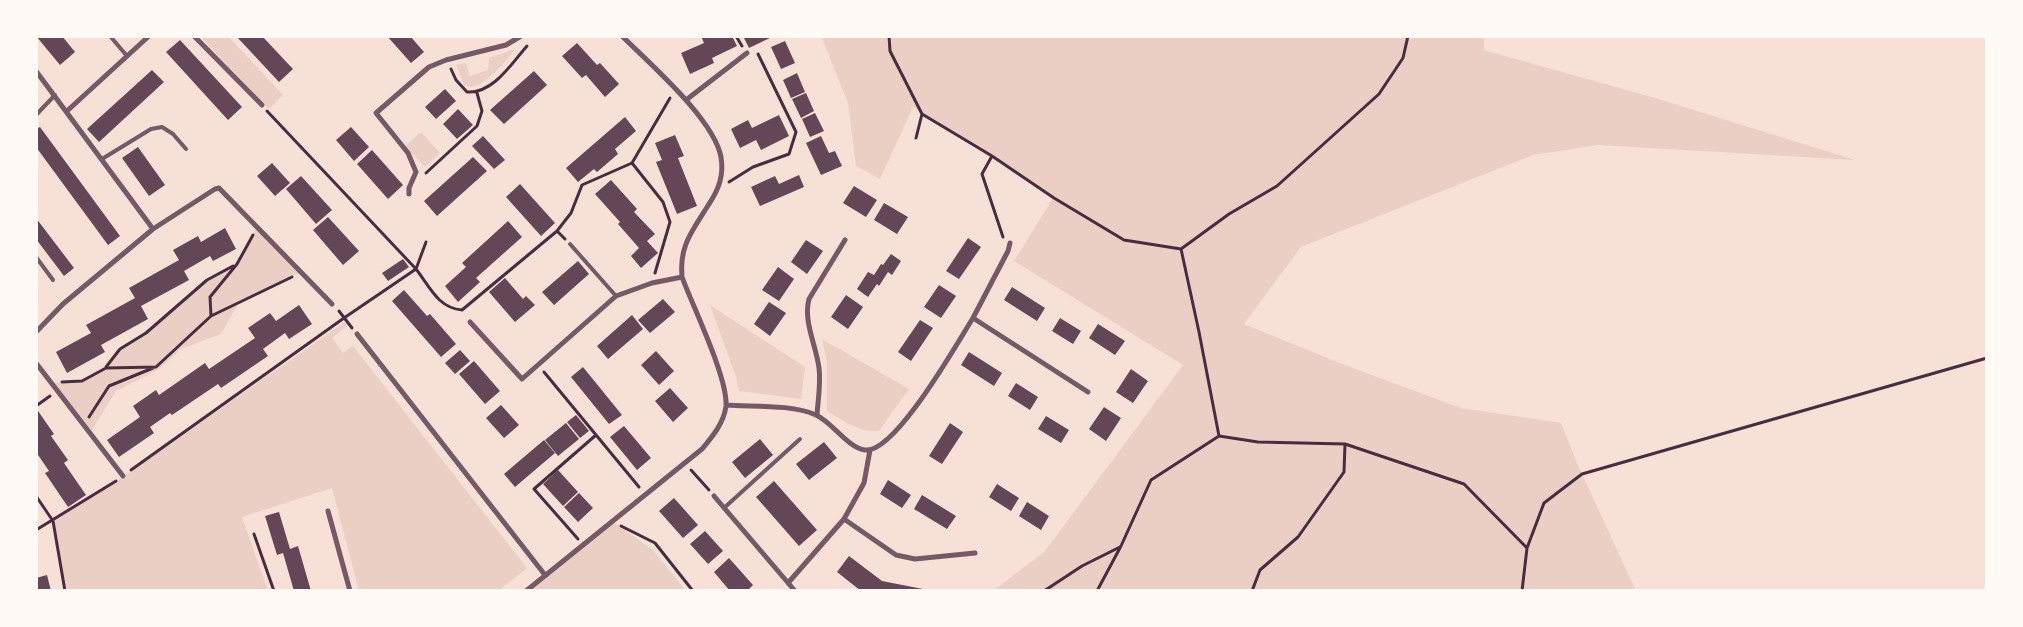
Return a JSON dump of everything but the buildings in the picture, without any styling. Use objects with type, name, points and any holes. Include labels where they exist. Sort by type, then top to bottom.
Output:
[{"type":"street","points":[[67,111],[149,36]]},
{"type":"street","points":[[194,36],[262,106]]},
{"type":"street","points":[[409,191],[416,172],[408,152],[376,113],[428,67],[446,60],[506,45],[521,36]]},
{"type":"street","points":[[526,591],[702,449],[713,436],[721,422],[726,405],[721,375],[682,277],[681,262],[682,250],[719,188],[722,171],[721,156],[708,128],[686,100],[622,36]]},
{"type":"street","points":[[686,100],[746,54]]},
{"type":"street","points":[[36,71],[154,229]]},
{"type":"street","points":[[36,332],[63,304],[154,229],[219,188],[332,304]]},
{"type":"street","points":[[817,415],[819,372],[817,351],[807,319],[806,308],[809,299],[845,240]]},
{"type":"street","points":[[726,405],[794,409],[817,415],[858,448],[870,450],[880,446],[888,440],[924,396],[973,318],[1008,251],[1010,243]]},
{"type":"street","points":[[470,322],[522,379],[616,296],[652,283],[682,277]]},
{"type":"street","points":[[973,318],[1088,392]]},
{"type":"street","points":[[357,334],[545,575]]},
{"type":"street","points":[[36,363],[123,476]]},
{"type":"street","points":[[788,583],[844,518],[864,483],[870,450]]},
{"type":"street","points":[[714,496],[795,591]]},
{"type":"street","points":[[328,511],[350,591]]},
{"type":"street","points":[[844,518],[896,555],[915,559],[976,553]]},
{"type":"lane","points":[[110,36],[127,56]]},
{"type":"lane","points":[[36,115],[55,96]]},
{"type":"lane","points":[[102,159],[151,129],[162,127],[173,134],[186,149]]},
{"type":"lane","points":[[570,244],[616,296]]},
{"type":"lane","points":[[36,257],[53,280]]},
{"type":"lane","points":[[36,375],[42,370]]},
{"type":"lane","points":[[724,508],[800,439]]},
{"type":"path","points":[[719,188],[753,167],[789,154],[796,132],[756,49],[746,54],[736,36]]},
{"type":"path","points":[[889,36],[890,51],[922,114],[1124,240],[1181,249],[1229,214],[1277,186],[1379,94],[1403,58],[1408,36]]},
{"type":"path","points":[[446,60],[456,80],[467,92],[477,93],[499,78],[527,46]]},
{"type":"path","points":[[262,106],[416,269],[441,303],[451,309],[462,310],[557,231],[571,213],[582,185],[632,163],[676,89]]},
{"type":"path","points":[[409,191],[477,126],[482,111],[477,93]]},
{"type":"path","points":[[916,138],[922,114]]},
{"type":"path","points":[[992,156],[982,174],[1008,251]]},
{"type":"path","points":[[632,163],[663,202],[670,222],[652,283]]},
{"type":"path","points":[[211,316],[210,297],[237,264],[257,227]]},
{"type":"path","points":[[36,530],[123,476],[344,318],[416,269],[426,242]]},
{"type":"path","points":[[1181,249],[1199,332],[1218,436]]},
{"type":"path","points":[[52,383],[82,381],[106,368],[120,349],[146,333],[207,280],[237,264]]},
{"type":"path","points":[[84,425],[109,386],[156,367],[211,316],[301,272]]},
{"type":"path","points":[[332,304],[357,334]]},
{"type":"path","points":[[1522,591],[1527,548],[1544,503],[1582,474],[1987,358]]},
{"type":"path","points":[[538,365],[646,495]]},
{"type":"path","points":[[106,368],[156,367]]},
{"type":"path","points":[[36,406],[58,391]]},
{"type":"path","points":[[583,545],[534,489],[596,435]]},
{"type":"path","points":[[1097,591],[1121,546],[1151,480],[1218,436],[1258,442],[1345,444],[1464,484],[1527,548]]},
{"type":"path","points":[[1252,591],[1260,570],[1298,537],[1344,472],[1345,444]]},
{"type":"path","points":[[685,463],[714,496]]},
{"type":"path","points":[[36,496],[53,521],[65,591]]},
{"type":"path","points":[[612,521],[655,543],[693,591]]},
{"type":"path","points":[[254,534],[274,591]]},
{"type":"path","points":[[1044,591],[1082,566],[1121,546]]},
{"type":"shaded area","points":[[200,36],[228,36],[283,95],[269,109]]},
{"type":"shaded area","points":[[821,36],[1484,36],[1484,50],[1655,98],[1855,160],[1598,145],[1533,155],[1301,247],[1244,324],[1342,364],[1461,408],[1561,423],[1577,463],[1636,591],[993,591],[1045,551],[1183,365],[1014,261],[1053,198],[992,156],[913,107],[880,179],[856,166],[848,103]]},
{"type":"shaded area","points":[[515,49],[502,65],[483,82],[472,87],[464,85],[456,65],[466,63],[470,76],[488,70],[489,58]]},
{"type":"shaded area","points":[[421,132],[440,153],[425,167],[405,146]]},
{"type":"shaded area","points":[[257,227],[301,272],[238,304],[221,334],[181,349],[158,370],[116,391],[90,433],[52,383],[82,381],[106,368],[120,349],[146,333],[207,280],[237,264]]},
{"type":"shaded area","points":[[710,305],[805,367],[801,399],[739,391],[736,377]]},
{"type":"shaded area","points":[[345,322],[347,326],[332,338],[343,353],[353,346],[527,568],[498,591],[359,591],[332,488],[242,517],[268,591],[65,591],[53,521],[115,482]]},
{"type":"shaded area","points":[[822,339],[909,389],[879,431],[858,428],[827,411],[827,362]]},
{"type":"shaded area","points":[[612,521],[653,550],[686,591],[526,591]]}]
